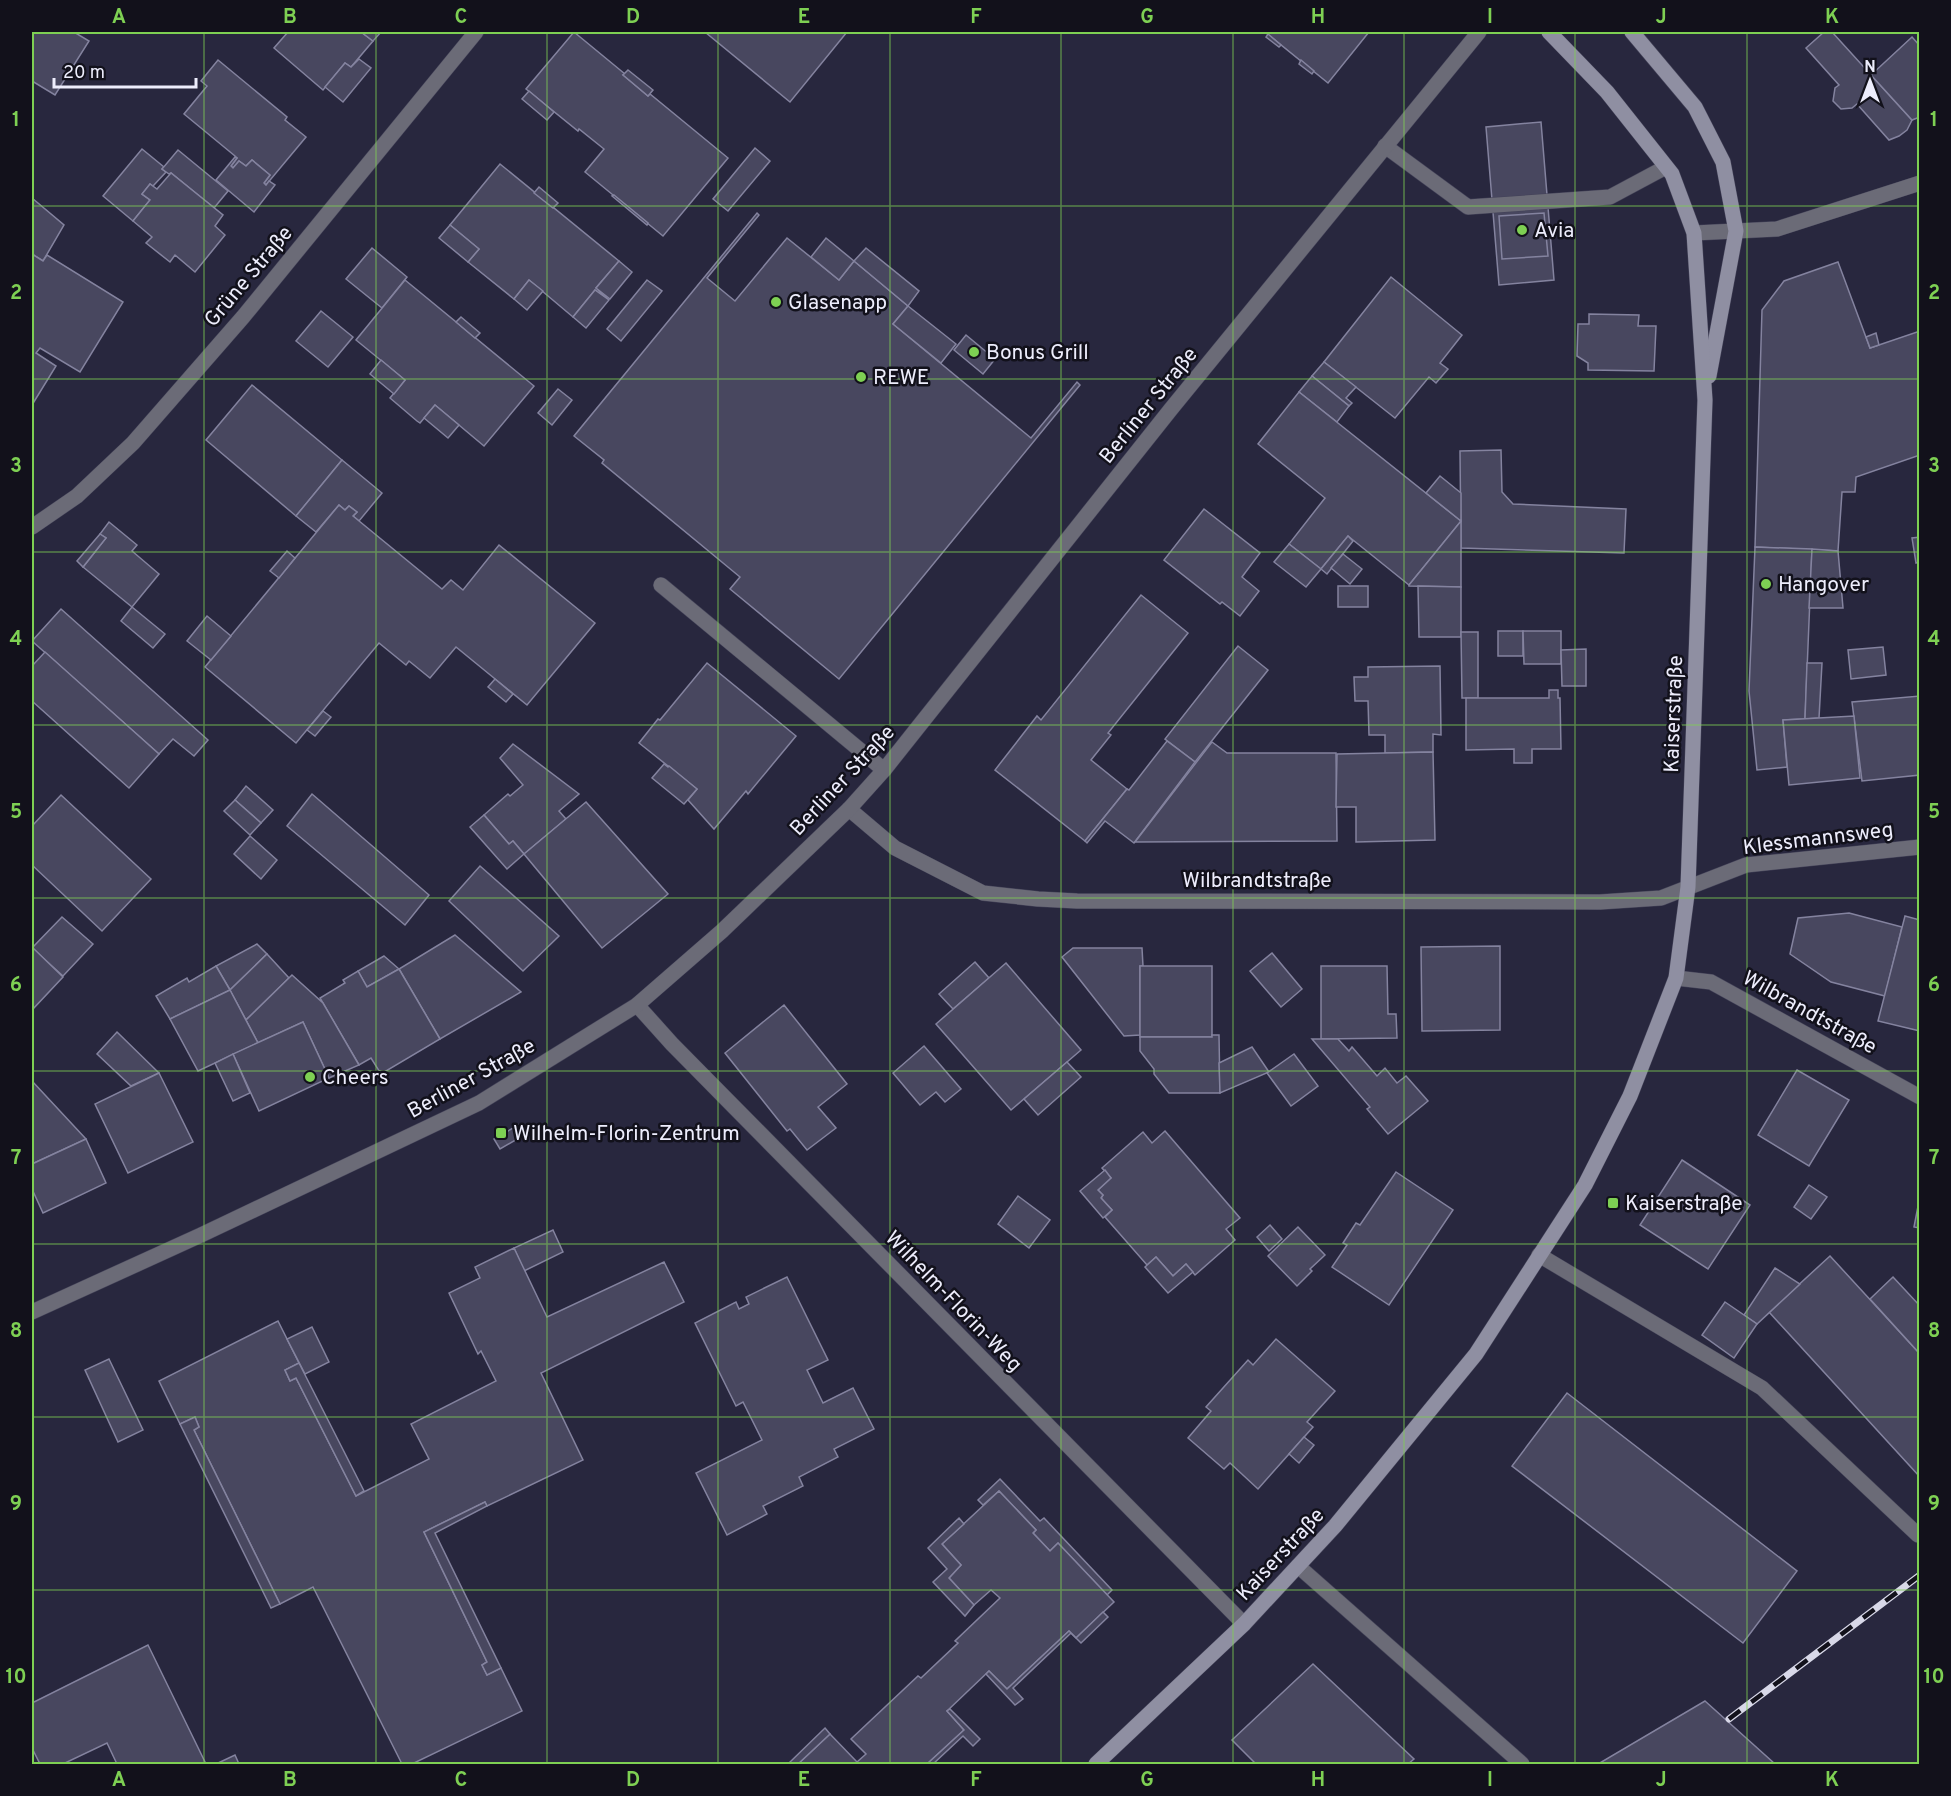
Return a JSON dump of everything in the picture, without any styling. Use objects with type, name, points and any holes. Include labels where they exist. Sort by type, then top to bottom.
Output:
[{"type":"street","name":"Grüne Straße","points":[[32,527],[76,496],[133,443],[243,317],[476,32]]},
{"type":"street","name":"Berliner Straße","points":[[32,1312],[201,1235],[479,1103],[637,1005],[722,931],[849,809],[884,770],[1171,409],[1479,32]]},
{"type":"street","name":"Kaiserstraße","points":[[1096,1764],[1244,1624],[1298,1566],[1335,1526],[1476,1354],[1585,1185],[1630,1096],[1676,978],[1688,887],[1705,400],[1694,233],[1672,174],[1607,92],[1549,32]]},
{"type":"street","points":[[1632,32],[1700,116],[1723,162],[1736,231]]},
{"type":"street","points":[[1386,146],[1468,207],[1610,197],[1666,167]]},
{"type":"street","points":[[1694,233],[1777,229],[1920,183]]},
{"type":"street","name":"Kaiserstraße","points":[[1705,400],[1736,231]]},
{"type":"street","points":[[661,585],[884,770]]},
{"type":"street","name":"Wilbrandtstraße","points":[[849,809],[894,848],[983,893],[1038,899],[1600,902],[1661,898],[1688,887]]},
{"type":"street","name":"Klessmannsweg","points":[[1688,887],[1746,865],[1920,847]]},
{"type":"street","name":"Wilbrandtstraße","points":[[1676,978],[1711,982],[1920,1097]]},
{"type":"street","name":"Wilhelm-Florin-Weg","points":[[637,1005],[680,1053],[1244,1624]]},
{"type":"street","points":[[1539,1255],[1762,1388],[1918,1535]]},
{"type":"street","points":[[1298,1566],[1522,1764]]},
{"type":"building","points":[[32,32],[74,32],[89,41],[55,95],[32,81]]},
{"type":"building","points":[[288,32],[361,32],[373,41],[351,67],[345,63],[323,90],[274,48]]},
{"type":"building","points":[[361,32],[381,32],[373,41]]},
{"type":"building","points":[[574,32],[648,96],[650,94],[728,158],[663,236],[585,172],[604,149],[526,89]]},
{"type":"building","points":[[705,32],[847,32],[790,102]]},
{"type":"building","points":[[1265,32],[1369,32],[1328,83]]},
{"type":"building","points":[[1824,32],[1832,32],[1912,120],[1907,130],[1889,140],[1857,104],[1852,108],[1841,109],[1833,101],[1835,88],[1839,85],[1806,48]]},
{"type":"building","points":[[1268,34],[1281,45],[1279,47],[1266,37]]},
{"type":"building","points":[[1912,37],[1920,46],[1920,117],[1912,120],[1871,75]]},
{"type":"building","points":[[359,59],[371,68],[343,102],[325,87],[345,63],[351,67]]},
{"type":"building","points":[[218,60],[287,117],[285,120],[306,137],[266,185],[264,183],[270,175],[252,160],[246,166],[239,161],[233,168],[231,166],[237,158],[184,114],[207,86],[201,81]]},
{"type":"building","points":[[1301,60],[1314,71],[1312,74],[1299,64]]},
{"type":"building","points":[[628,70],[653,90],[648,96],[623,75]]},
{"type":"building","points":[[529,91],[554,112],[547,120],[522,99]]},
{"type":"building","points":[[1541,122],[1554,280],[1499,285],[1486,127]]},
{"type":"building","points":[[755,148],[770,161],[728,211],[713,199]]},
{"type":"building","points":[[142,149],[164,167],[162,169],[166,172],[153,186],[150,184],[142,194],[150,200],[133,221],[103,196]]},
{"type":"building","points":[[178,150],[228,191],[214,208],[171,173],[162,169]]},
{"type":"building","points":[[235,157],[237,158],[231,166],[233,168],[239,161],[246,166],[252,160],[270,175],[264,183],[266,185],[269,181],[275,185],[254,212],[216,180]]},
{"type":"building","points":[[500,164],[619,261],[596,288],[609,300],[595,290],[573,317],[529,280],[514,299],[468,262],[479,249],[450,225]]},
{"type":"building","points":[[171,173],[223,215],[215,226],[225,235],[195,272],[175,255],[170,262],[146,243],[152,237],[133,221],[150,200],[142,194],[150,184],[157,189]]},
{"type":"building","points":[[539,187],[558,203],[553,208],[534,193]]},
{"type":"building","points":[[614,195],[648,223],[647,225],[612,196]]},
{"type":"building","points":[[32,198],[64,225],[43,261],[32,254]]},
{"type":"building","points":[[757,213],[759,215],[707,278],[735,301],[787,238],[839,280],[854,261],[908,306],[893,324],[1031,438],[1077,382],[1080,385],[839,679],[730,589],[740,577],[602,463],[604,460],[574,436]]},
{"type":"building","points":[[1544,213],[1548,256],[1502,259],[1499,216]]},
{"type":"building","points":[[450,225],[479,249],[468,262],[439,238]]},
{"type":"building","points":[[826,238],[854,261],[839,280],[811,257]]},
{"type":"building","points":[[372,248],[407,277],[382,308],[346,279]]},
{"type":"building","points":[[866,248],[919,291],[908,306],[854,261]]},
{"type":"building","points":[[32,254],[43,261],[47,255],[123,302],[80,372],[40,348],[36,353],[56,366],[32,405]]},
{"type":"building","points":[[619,261],[632,272],[610,299],[596,288]]},
{"type":"building","points":[[1838,262],[1870,348],[1920,331],[1920,455],[1856,477],[1855,492],[1842,492],[1838,551],[1755,547],[1762,310],[1784,281]]},
{"type":"building","points":[[1391,277],[1462,335],[1440,363],[1448,369],[1436,383],[1429,377],[1395,418],[1324,362]]},
{"type":"building","points":[[405,280],[534,386],[484,446],[435,405],[420,423],[417,421],[390,398],[405,380],[356,340]]},
{"type":"building","points":[[529,280],[543,291],[527,310],[514,299]]},
{"type":"building","points":[[647,280],[662,291],[621,341],[607,329]]},
{"type":"building","points":[[595,290],[609,300],[586,328],[573,317]]},
{"type":"building","points":[[908,306],[956,344],[941,363],[893,324]]},
{"type":"building","points":[[321,311],[353,337],[328,367],[296,341]]},
{"type":"building","points":[[1589,314],[1639,315],[1638,326],[1656,326],[1654,371],[1588,370],[1588,363],[1577,356],[1578,324],[1589,324]]},
{"type":"building","points":[[461,317],[480,333],[475,338],[456,322]]},
{"type":"building","points":[[1876,333],[1879,345],[1870,348],[1866,337]]},
{"type":"building","points":[[966,335],[995,359],[983,374],[954,350]]},
{"type":"building","points":[[381,360],[405,380],[394,394],[370,374]]},
{"type":"building","points":[[1324,362],[1356,387],[1346,398],[1352,403],[1349,406],[1312,376]]},
{"type":"building","points":[[1312,376],[1349,406],[1337,422],[1299,392]]},
{"type":"building","points":[[252,385],[342,460],[296,516],[206,440]]},
{"type":"building","points":[[558,389],[572,400],[552,425],[538,413]]},
{"type":"building","points":[[1299,392],[1461,521],[1409,585],[1348,536],[1321,569],[1289,544],[1325,498],[1258,444]]},
{"type":"building","points":[[435,405],[459,425],[448,438],[424,418]]},
{"type":"building","points":[[1501,450],[1502,492],[1513,504],[1626,509],[1624,553],[1461,548],[1460,451]]},
{"type":"building","points":[[342,460],[382,493],[359,521],[353,516],[357,512],[349,506],[345,510],[339,505],[316,532],[296,516]]},
{"type":"building","points":[[1440,476],[1461,493],[1461,521],[1426,493]]},
{"type":"building","points":[[339,505],[345,510],[349,506],[357,512],[353,516],[442,589],[451,580],[463,590],[499,545],[595,623],[527,705],[456,647],[430,678],[409,661],[406,665],[379,643],[296,743],[205,667]]},
{"type":"building","points":[[1204,509],[1260,553],[1242,577],[1259,591],[1240,616],[1222,602],[1220,604],[1164,560]]},
{"type":"building","points":[[1461,521],[1461,587],[1409,586],[1409,585]]},
{"type":"building","points":[[109,522],[137,545],[132,551],[159,574],[132,607],[83,567],[106,538],[100,534]]},
{"type":"building","points":[[100,534],[106,538],[83,567],[77,561]]},
{"type":"building","points":[[1348,536],[1353,541],[1327,574],[1321,569]]},
{"type":"building","points":[[1920,537],[1920,562],[1916,563],[1912,538]]},
{"type":"building","points":[[1289,544],[1321,569],[1306,587],[1274,562]]},
{"type":"building","points":[[1755,547],[1812,549],[1805,719],[1783,720],[1787,767],[1757,770],[1749,691]]},
{"type":"building","points":[[1812,549],[1838,551],[1843,608],[1809,608]]},
{"type":"building","points":[[287,551],[295,558],[279,578],[270,571]]},
{"type":"building","points":[[1343,554],[1362,569],[1350,584],[1331,568]]},
{"type":"building","points":[[1338,586],[1368,586],[1368,607],[1338,607]]},
{"type":"building","points":[[1418,586],[1461,587],[1461,637],[1419,637]]},
{"type":"building","points":[[1141,595],[1188,633],[1108,733],[1111,735],[1091,760],[1127,789],[1085,841],[995,770],[1037,716],[1041,720]]},
{"type":"building","points":[[132,607],[165,634],[153,648],[121,621]]},
{"type":"building","points":[[61,609],[208,740],[194,756],[173,739],[159,754],[32,641]]},
{"type":"building","points":[[207,616],[231,636],[211,660],[187,641]]},
{"type":"building","points":[[1498,631],[1523,631],[1523,656],[1498,656]]},
{"type":"building","points":[[1523,631],[1561,631],[1561,664],[1524,664]]},
{"type":"building","points":[[1461,632],[1478,632],[1478,698],[1462,698]]},
{"type":"building","points":[[1238,646],[1268,670],[1195,762],[1165,739]]},
{"type":"building","points":[[1883,647],[1886,675],[1851,679],[1848,650]]},
{"type":"building","points":[[1586,649],[1586,686],[1562,686],[1561,650]]},
{"type":"building","points":[[45,652],[159,754],[129,788],[32,701],[32,666]]},
{"type":"building","points":[[707,663],[796,736],[748,794],[746,791],[714,829],[688,800],[697,789],[639,743]]},
{"type":"building","points":[[1807,663],[1822,663],[1819,718],[1805,719]]},
{"type":"building","points":[[1440,666],[1441,735],[1433,734],[1433,752],[1385,753],[1385,735],[1369,735],[1368,701],[1355,701],[1354,677],[1368,677],[1368,667]]},
{"type":"building","points":[[495,679],[513,694],[506,702],[488,687]]},
{"type":"building","points":[[1549,690],[1558,690],[1558,698],[1560,698],[1561,749],[1532,749],[1532,763],[1514,763],[1514,749],[1466,750],[1466,698],[1549,698]]},
{"type":"building","points":[[1920,696],[1920,775],[1862,781],[1852,702]]},
{"type":"building","points":[[323,711],[331,717],[315,736],[307,730]]},
{"type":"building","points":[[1854,716],[1860,778],[1789,785],[1783,720]]},
{"type":"building","points":[[1167,741],[1195,762],[1134,843],[1105,821],[1087,843],[1085,841]]},
{"type":"building","points":[[1212,742],[1227,753],[1336,753],[1337,841],[1135,842]]},
{"type":"building","points":[[513,744],[579,794],[559,811],[566,819],[524,854],[513,841],[509,844],[484,815],[508,794],[510,796],[523,785],[500,758]]},
{"type":"building","points":[[1433,752],[1435,840],[1356,842],[1356,807],[1336,807],[1337,754]]},
{"type":"building","points":[[664,764],[697,789],[684,804],[652,778]]},
{"type":"building","points":[[246,786],[273,810],[261,823],[235,800]]},
{"type":"building","points":[[312,794],[429,895],[405,925],[287,826]]},
{"type":"building","points":[[61,795],[151,879],[102,931],[32,865],[32,826]]},
{"type":"building","points":[[235,800],[261,823],[250,835],[224,811]]},
{"type":"building","points":[[586,802],[668,894],[602,948],[524,854]]},
{"type":"building","points":[[484,815],[509,844],[513,841],[524,854],[507,869],[470,827]]},
{"type":"building","points":[[250,836],[277,860],[261,879],[234,854]]},
{"type":"building","points":[[480,866],[559,936],[523,971],[449,901]]},
{"type":"building","points":[[1849,913],[1902,927],[1885,996],[1831,982],[1790,954],[1798,918]]},
{"type":"building","points":[[1905,916],[1920,920],[1920,1031],[1878,1021]]},
{"type":"building","points":[[62,917],[93,944],[63,976],[32,948]]},
{"type":"building","points":[[455,935],[521,992],[440,1039],[399,969]]},
{"type":"building","points":[[257,944],[267,954],[230,990],[216,966]]},
{"type":"building","points":[[1500,946],[1500,1030],[1422,1031],[1421,947]]},
{"type":"building","points":[[32,947],[63,977],[32,1010]]},
{"type":"building","points":[[1073,948],[1142,948],[1140,1035],[1124,1036],[1062,957]]},
{"type":"building","points":[[1272,953],[1302,989],[1281,1007],[1250,971]]},
{"type":"building","points":[[267,954],[289,978],[246,1020],[230,990]]},
{"type":"building","points":[[384,956],[399,969],[367,987],[358,971]]},
{"type":"building","points":[[975,962],[989,978],[953,1009],[939,994]]},
{"type":"building","points":[[1006,963],[1081,1050],[1011,1110],[936,1024]]},
{"type":"building","points":[[216,966],[230,990],[170,1019],[156,996],[187,978],[189,982]]},
{"type":"building","points":[[1140,966],[1212,966],[1212,1037],[1140,1037]]},
{"type":"building","points":[[1321,966],[1387,966],[1388,1014],[1396,1014],[1397,1038],[1321,1039]]},
{"type":"building","points":[[399,969],[440,1039],[381,1074],[371,1058],[359,1065],[320,998],[345,983],[343,980],[358,971],[367,987]]},
{"type":"building","points":[[292,975],[323,1003],[359,1065],[329,1078],[303,1022],[258,1043],[246,1020]]},
{"type":"building","points":[[230,990],[258,1043],[198,1071],[170,1019]]},
{"type":"building","points":[[784,1005],[847,1084],[818,1107],[836,1128],[807,1150],[790,1129],[787,1131],[725,1053]]},
{"type":"building","points":[[303,1022],[329,1078],[259,1111],[233,1054]]},
{"type":"building","points":[[117,1032],[159,1073],[131,1086],[97,1054]]},
{"type":"building","points":[[1212,1035],[1219,1035],[1220,1093],[1169,1093],[1140,1051],[1140,1037],[1212,1037]]},
{"type":"building","points":[[1312,1039],[1338,1039],[1349,1051],[1352,1047],[1377,1076],[1385,1068],[1397,1083],[1406,1076],[1428,1101],[1388,1134],[1367,1109],[1370,1107]]},
{"type":"building","points":[[924,1046],[961,1089],[945,1102],[936,1092],[920,1105],[893,1073]]},
{"type":"building","points":[[1252,1047],[1269,1072],[1220,1093],[1219,1063]]},
{"type":"building","points":[[233,1054],[250,1093],[233,1101],[215,1063]]},
{"type":"building","points":[[1294,1054],[1318,1086],[1291,1106],[1267,1073]]},
{"type":"building","points":[[1067,1062],[1081,1077],[1038,1115],[1024,1099]]},
{"type":"building","points":[[1797,1070],[1849,1100],[1809,1166],[1758,1135]]},
{"type":"building","points":[[159,1073],[193,1142],[128,1173],[95,1104]]},
{"type":"building","points":[[32,1081],[86,1139],[32,1164]]},
{"type":"building","points":[[520,1124],[526,1134],[500,1149],[494,1139]]},
{"type":"building","points":[[1165,1131],[1240,1218],[1226,1229],[1235,1240],[1195,1275],[1186,1264],[1173,1276],[1156,1257],[1147,1265],[1105,1217],[1112,1210],[1101,1198],[1103,1195],[1098,1190],[1111,1178],[1102,1168],[1143,1132],[1152,1143]]},
{"type":"building","points":[[86,1139],[106,1183],[43,1213],[32,1189],[32,1164]]},
{"type":"building","points":[[1682,1160],[1750,1205],[1708,1269],[1640,1225]]},
{"type":"building","points":[[1105,1170],[1111,1178],[1098,1190],[1103,1195],[1101,1198],[1112,1210],[1103,1218],[1080,1191]]},
{"type":"building","points":[[1396,1172],[1453,1210],[1389,1305],[1332,1267],[1347,1245],[1343,1243],[1356,1223],[1360,1225]]},
{"type":"building","points":[[1809,1185],[1827,1197],[1811,1219],[1794,1207]]},
{"type":"building","points":[[1018,1196],[1050,1220],[1029,1248],[998,1224]]},
{"type":"building","points":[[1920,1196],[1920,1228],[1914,1227]]},
{"type":"building","points":[[1270,1225],[1282,1239],[1269,1251],[1257,1237]]},
{"type":"building","points":[[1298,1227],[1325,1255],[1297,1286],[1268,1256]]},
{"type":"building","points":[[553,1230],[563,1252],[524,1271],[514,1248]]},
{"type":"building","points":[[514,1248],[547,1317],[664,1262],[684,1302],[541,1373],[583,1460],[487,1506],[485,1502],[424,1532],[487,1662],[482,1665],[487,1675],[501,1668],[522,1711],[412,1764],[402,1764],[313,1587],[280,1604],[194,1430],[199,1427],[195,1417],[180,1424],[159,1381],[278,1321],[299,1363],[285,1370],[290,1381],[296,1378],[356,1496],[429,1459],[411,1424],[496,1381],[481,1351],[478,1354],[449,1293],[480,1278],[475,1267]]},
{"type":"building","points":[[1830,1256],[1920,1354],[1920,1477],[1769,1312]]},
{"type":"building","points":[[1156,1257],[1173,1276],[1186,1264],[1193,1272],[1168,1293],[1145,1267]]},
{"type":"building","points":[[1775,1268],[1800,1284],[1757,1324],[1744,1315]]},
{"type":"building","points":[[787,1277],[828,1360],[807,1370],[823,1403],[853,1388],[874,1429],[834,1449],[838,1457],[799,1477],[803,1486],[763,1506],[767,1514],[727,1535],[696,1473],[762,1440],[743,1402],[736,1406],[695,1323],[736,1302],[739,1309],[749,1304],[746,1297]]},
{"type":"building","points":[[1893,1277],[1920,1306],[1920,1354],[1870,1299]]},
{"type":"building","points":[[1725,1302],[1757,1324],[1734,1358],[1702,1335]]},
{"type":"building","points":[[312,1327],[329,1362],[305,1374],[287,1339]]},
{"type":"building","points":[[1276,1339],[1335,1391],[1307,1422],[1313,1427],[1258,1489],[1230,1463],[1224,1469],[1188,1438],[1211,1411],[1206,1407],[1248,1360],[1253,1365]]},
{"type":"building","points":[[109,1359],[143,1430],[118,1442],[85,1370]]},
{"type":"building","points":[[299,1363],[364,1491],[356,1496],[296,1378],[290,1381],[285,1370]]},
{"type":"building","points":[[1567,1393],[1797,1571],[1743,1643],[1512,1466]]},
{"type":"building","points":[[195,1417],[199,1427],[194,1430],[280,1604],[271,1608],[180,1424]]},
{"type":"building","points":[[1304,1437],[1314,1445],[1299,1463],[1289,1454]]},
{"type":"building","points":[[1000,1479],[1040,1521],[1044,1518],[1112,1590],[1107,1595],[1058,1543],[1050,1551],[1033,1533],[1036,1530],[999,1491],[983,1505],[978,1500]]},
{"type":"building","points":[[999,1491],[1036,1530],[1033,1533],[1050,1551],[1058,1543],[1114,1602],[1076,1638],[1069,1631],[1007,1689],[989,1671],[947,1711],[964,1730],[927,1764],[798,1764],[830,1734],[857,1762],[866,1754],[851,1739],[918,1676],[921,1678],[958,1643],[955,1641],[1000,1598],[991,1590],[974,1605],[949,1578],[961,1565],[942,1544]]},
{"type":"building","points":[[485,1502],[487,1506],[435,1533],[501,1668],[487,1675],[482,1665],[487,1662],[424,1532]]},
{"type":"building","points":[[959,1518],[964,1524],[942,1544],[961,1565],[949,1578],[974,1605],[965,1616],[933,1582],[947,1569],[928,1548]]},
{"type":"building","points":[[1103,1612],[1108,1617],[1081,1643],[1076,1638]]},
{"type":"building","points":[[1069,1631],[1071,1633],[1013,1688],[1023,1699],[1015,1705],[986,1674],[989,1671],[1007,1689]]},
{"type":"building","points":[[148,1645],[206,1764],[117,1764],[107,1743],[63,1764],[40,1764],[32,1748],[32,1703]]},
{"type":"building","points":[[1313,1664],[1414,1759],[1408,1764],[1256,1764],[1232,1740]]},
{"type":"building","points":[[1705,1701],[1775,1764],[1598,1764]]},
{"type":"building","points":[[950,1709],[980,1739],[973,1746],[963,1736],[933,1764],[927,1764],[964,1730],[947,1711]]},
{"type":"building","points":[[825,1728],[830,1734],[798,1764],[788,1764]]},
{"type":"building","points":[[235,1755],[239,1764],[216,1764]]},
{"type":"railway","points":[[1729,1719],[1920,1575]]},
{"type":"place","name":"Avia","points":[[1522,230]]},
{"type":"place","name":"Glasenapp","points":[[776,302]]},
{"type":"place","name":"Bonus Grill","points":[[974,352]]},
{"type":"place","name":"REWE","points":[[861,377]]},
{"type":"place","name":"Hangover","points":[[1766,584]]},
{"type":"place","name":"Cheers","points":[[310,1077]]},
{"type":"place","name":"Wilhelm-Florin-Zentrum","points":[[501,1133]]},
{"type":"place","name":"Kaiserstraße","points":[[1613,1203]]}]
